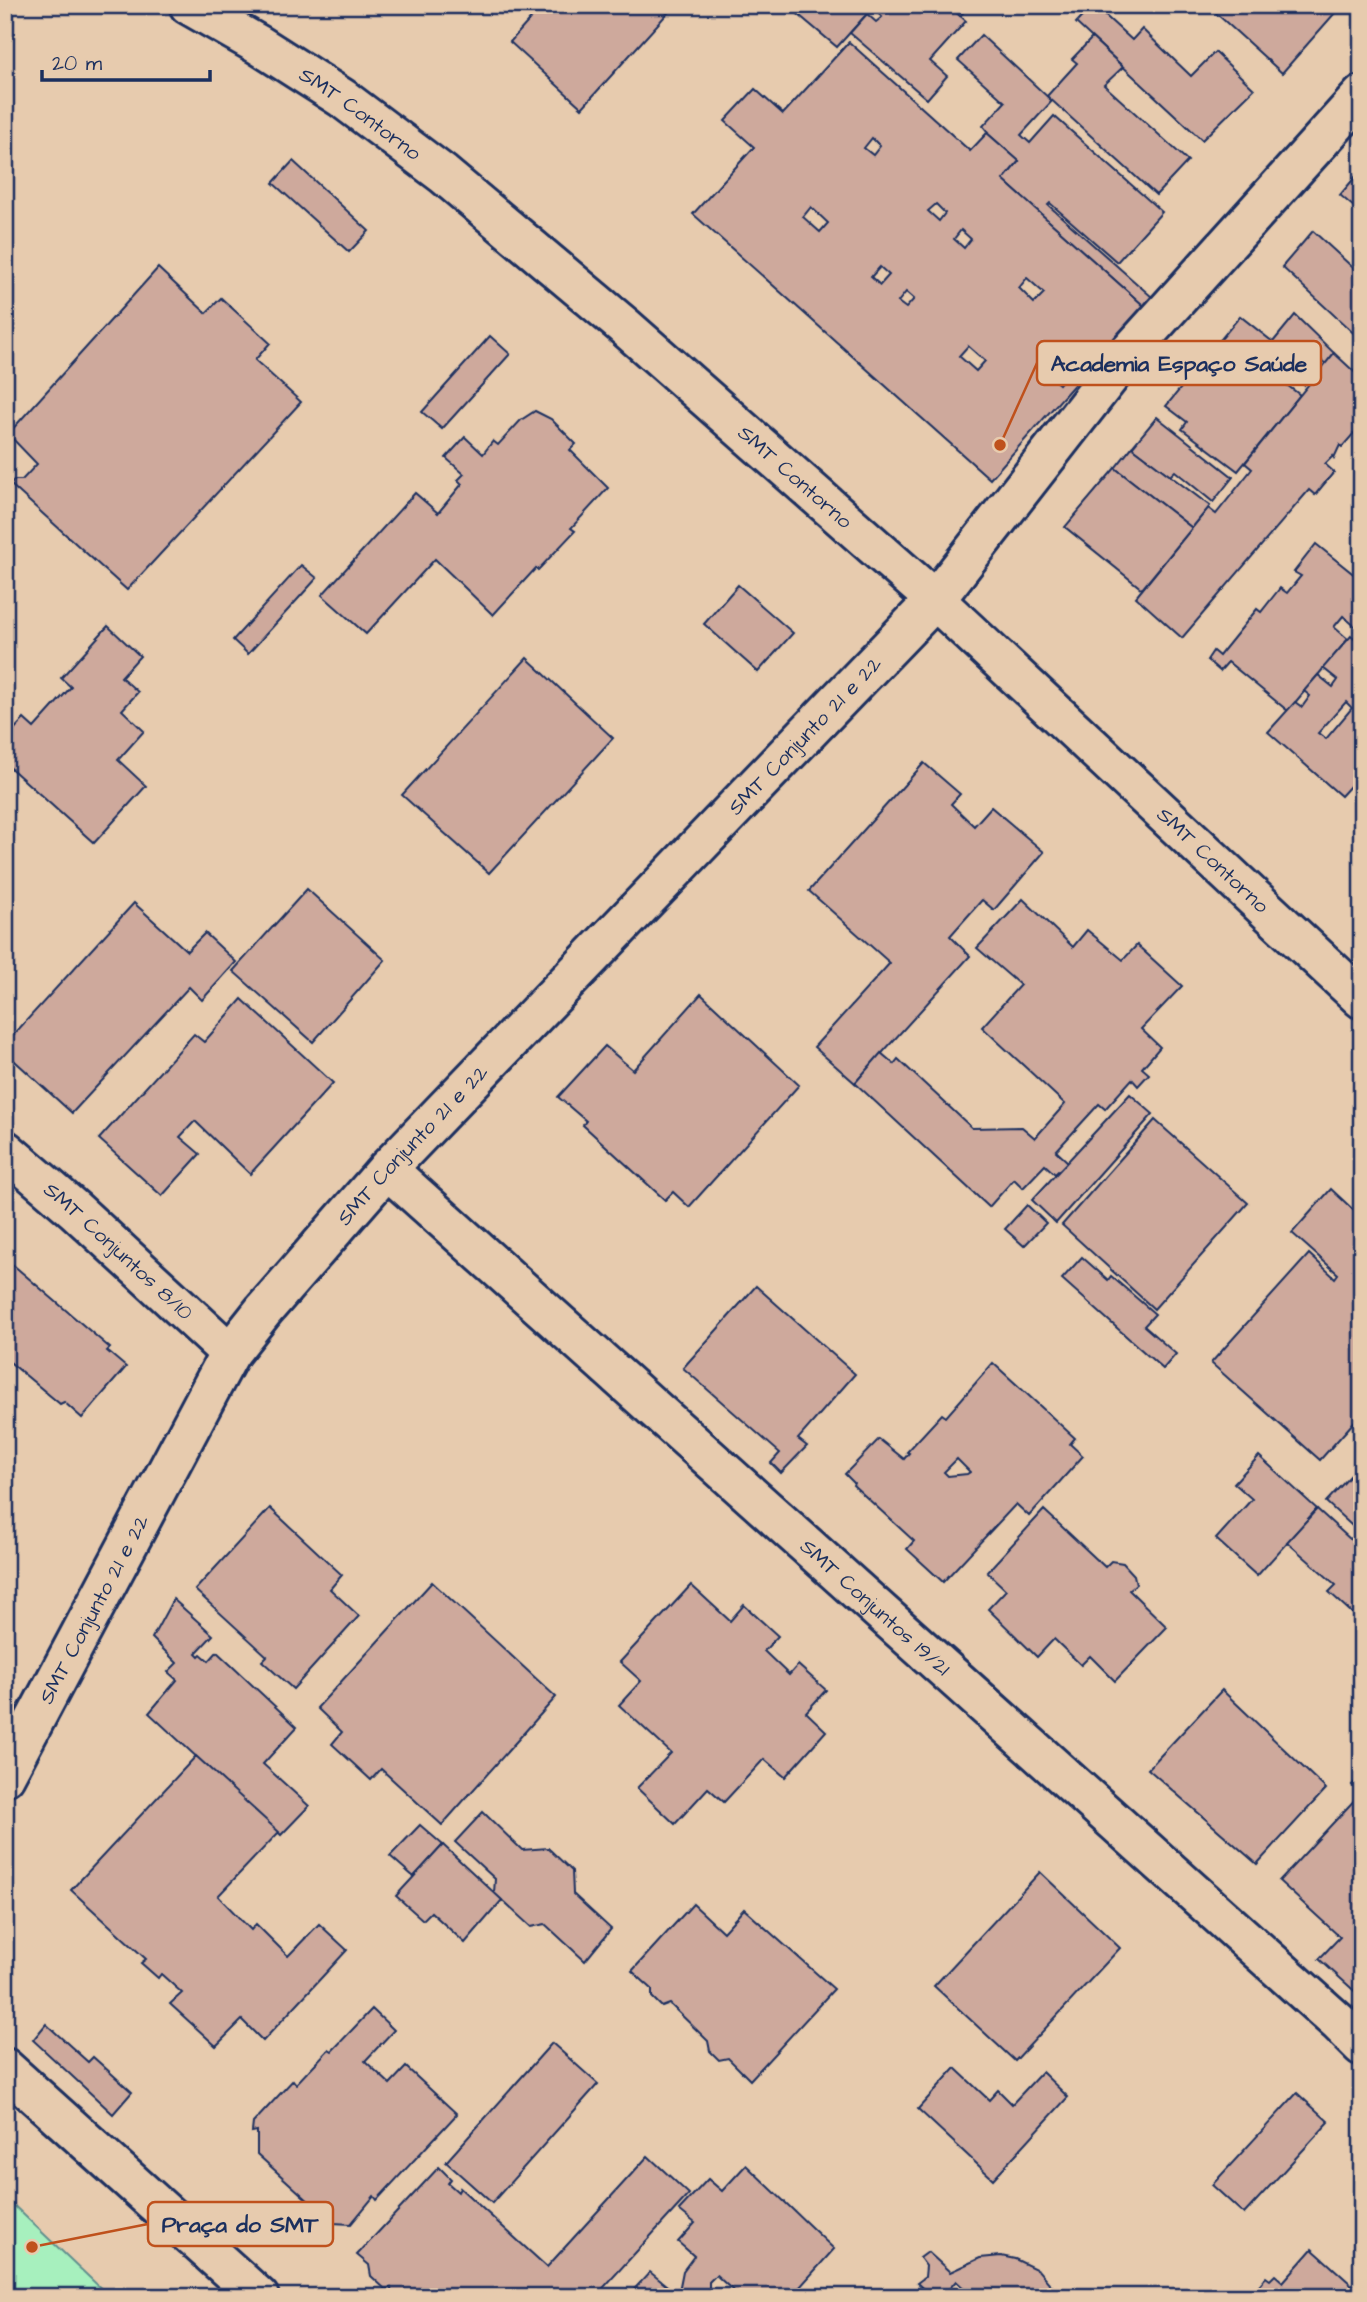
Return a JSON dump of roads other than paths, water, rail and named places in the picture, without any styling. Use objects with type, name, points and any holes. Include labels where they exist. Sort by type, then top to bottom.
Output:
[{"type":"street","name":"SMT Contorno","points":[[189,5],[260,45],[342,98],[443,174],[624,325],[935,600],[1362,999]]},
{"type":"street","name":"SMT Conjunto 21 e 22","points":[[5,1776],[230,1353],[264,1310],[387,1170],[935,600],[1124,358],[1362,95]]},
{"type":"street","name":"SMT Conjuntos 8/10","points":[[5,1150],[75,1210],[230,1353]]},
{"type":"street","name":"SMT Conjuntos 19/21","points":[[387,1170],[1362,2046]]},
{"type":"street","points":[[5,2068],[259,2297]]},
{"type":"place","name":"Academia Espaço Saúde","points":[[1000,445]]},
{"type":"place","name":"Praça do SMT","points":[[32,2247]]}]
